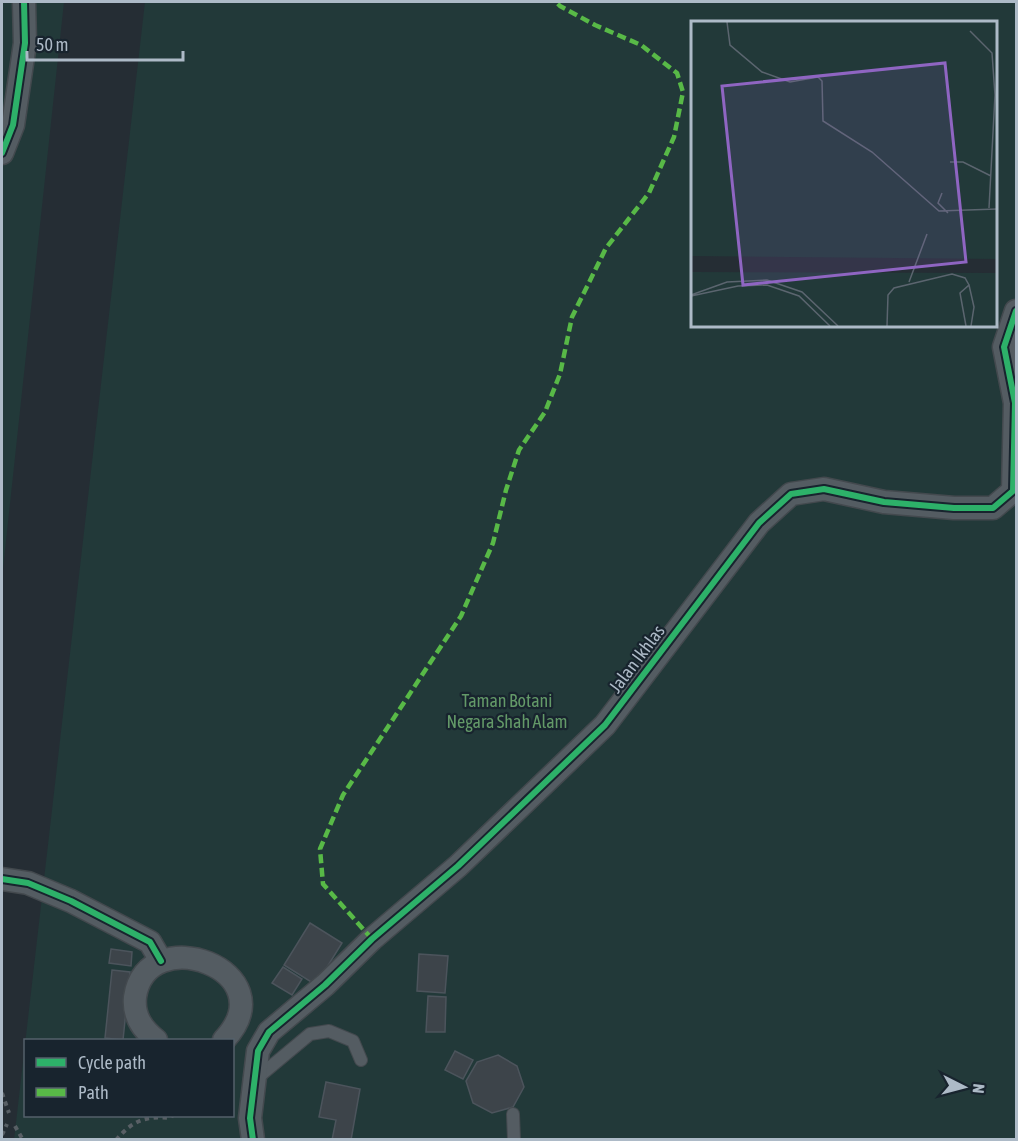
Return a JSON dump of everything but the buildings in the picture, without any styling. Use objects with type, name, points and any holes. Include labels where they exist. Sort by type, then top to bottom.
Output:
[{"type":"street","points":[[2,153],[13,125],[25,43],[24,2]]},
{"type":"street","name":"Jalan Ikhlas","points":[[253,1140],[250,1118],[258,1050],[269,1032],[325,985],[372,939],[458,866],[605,725],[759,523],[790,494],[824,489],[884,502],[954,508],[993,508],[1013,491],[1015,403],[1004,347],[1017,311]]},
{"type":"street","points":[[2,879],[28,883],[71,901],[150,942],[161,961]]},
{"type":"street","points":[[154,1039],[144,1030],[137,1017],[136,989],[143,976],[153,965],[161,961],[186,958],[200,960],[218,967],[231,978],[238,990],[240,1004],[238,1019],[226,1039]]},
{"type":"street","points":[[238,1019],[269,1032]]},
{"type":"lane","points":[[255,1079],[310,1034],[329,1031],[353,1041],[361,1060]]},
{"type":"lane","points":[[513,1114],[514,1140]]},
{"type":"path","points":[[2,1093],[9,1113]]},
{"type":"path","points":[[116,1140],[126,1128],[143,1118],[172,1117]]},
{"type":"path","points":[[2,1135],[7,1124]]},
{"type":"path","points":[[15,1126],[23,1140]]},
{"type":"green space","points":[[2,2],[64,2],[2,578]]},
{"type":"green space","name":"Taman Botani Negara Shah Alam","points":[[145,2],[1016,2],[1016,1139],[14,1140],[24,1053],[24,1117],[234,1117],[234,1039],[26,1039]]},
{"type":"marked path","points":[[372,939],[323,884],[320,849],[343,795],[461,616],[493,543],[519,450],[545,412],[560,374],[572,317],[606,248],[649,193],[674,137],[683,92],[677,73],[641,45],[595,25],[556,2]]},
{"type":"cycle path","points":[[2,153],[13,125],[25,43],[24,2]]},
{"type":"cycle path","points":[[253,1140],[250,1118],[258,1051],[269,1032],[325,985],[372,939],[458,866],[605,725],[759,523],[791,494],[824,489],[884,502],[954,508],[993,508],[1013,491],[1015,403],[1004,347],[1016,311]]},
{"type":"cycle path","points":[[2,879],[28,883],[71,901],[150,942],[161,961]]}]
